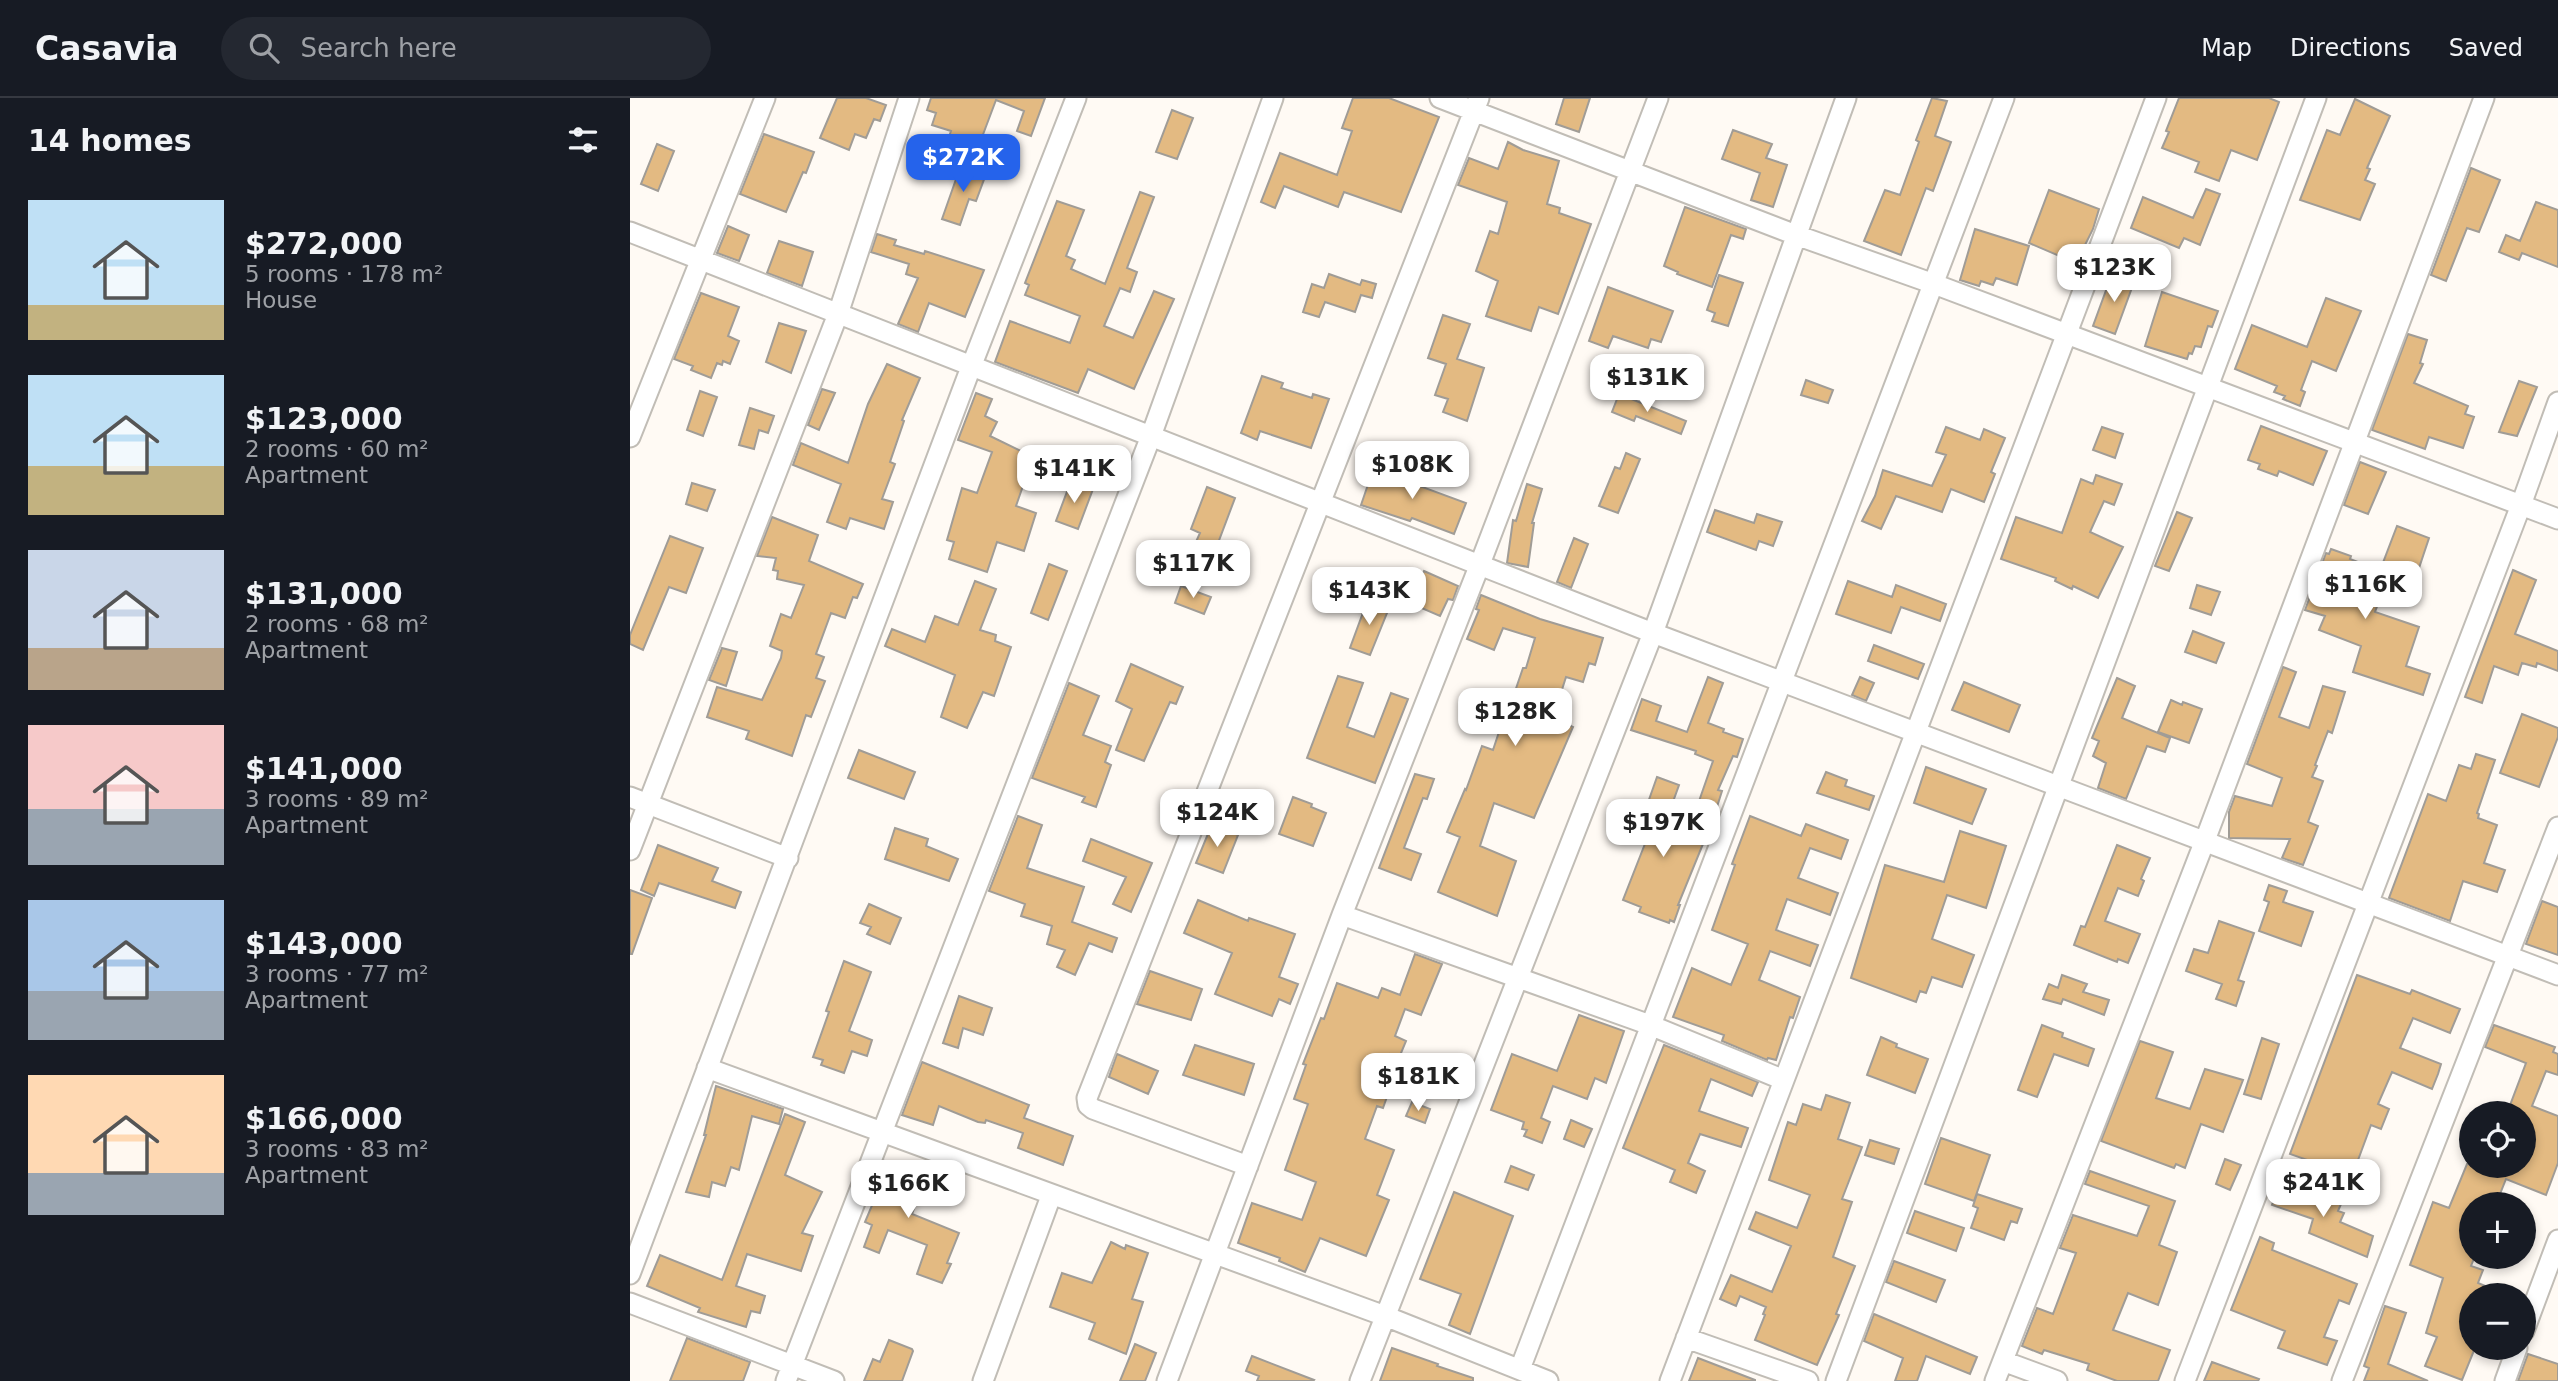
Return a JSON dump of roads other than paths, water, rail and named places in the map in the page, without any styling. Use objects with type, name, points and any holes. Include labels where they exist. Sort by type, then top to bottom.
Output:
[{"type":"street","points":[[630,437],[765,98]]},
{"type":"street","points":[[630,850],[639,800],[838,314],[909,98]]},
{"type":"street","points":[[630,1274],[971,367],[1076,98]]},
{"type":"street","points":[[789,1373],[884,1133],[1151,436],[1273,98]]},
{"type":"street","points":[[1440,98],[1476,105],[1630,170],[1796,234],[2558,519]]},
{"type":"street","points":[[1167,1381],[1342,915],[1658,98]]},
{"type":"street","points":[[1360,1381],[1653,633],[1846,98]]},
{"type":"street","points":[[1520,1369],[2004,98]]},
{"type":"street","points":[[1670,1381],[2156,98]]},
{"type":"street","points":[[1836,1381],[2316,98]]},
{"type":"street","points":[[1995,1381],[2204,843],[2484,98]]},
{"type":"street","points":[[1248,1166],[1093,1109],[1088,1105],[1087,1098],[1476,105]]},
{"type":"street","points":[[630,232],[1653,633],[2558,975]]},
{"type":"street","points":[[2185,1381],[2558,402]]},
{"type":"street","points":[[639,800],[788,858]]},
{"type":"street","points":[[2342,1381],[2558,827]]},
{"type":"street","points":[[1342,915],[1650,1025],[1784,1080]]},
{"type":"street","points":[[707,1068],[1385,1316],[1542,1380]]},
{"type":"street","points":[[983,1381],[1051,1196]]},
{"type":"street","points":[[2536,1299],[2558,1240]]},
{"type":"street","points":[[630,1303],[789,1373],[834,1381]]},
{"type":"street","points":[[1686,1338],[1808,1381]]},
{"type":"street","points":[[2505,1381],[2513,1360]]},
{"type":"street","points":[[2003,1361],[2057,1381]]}]
